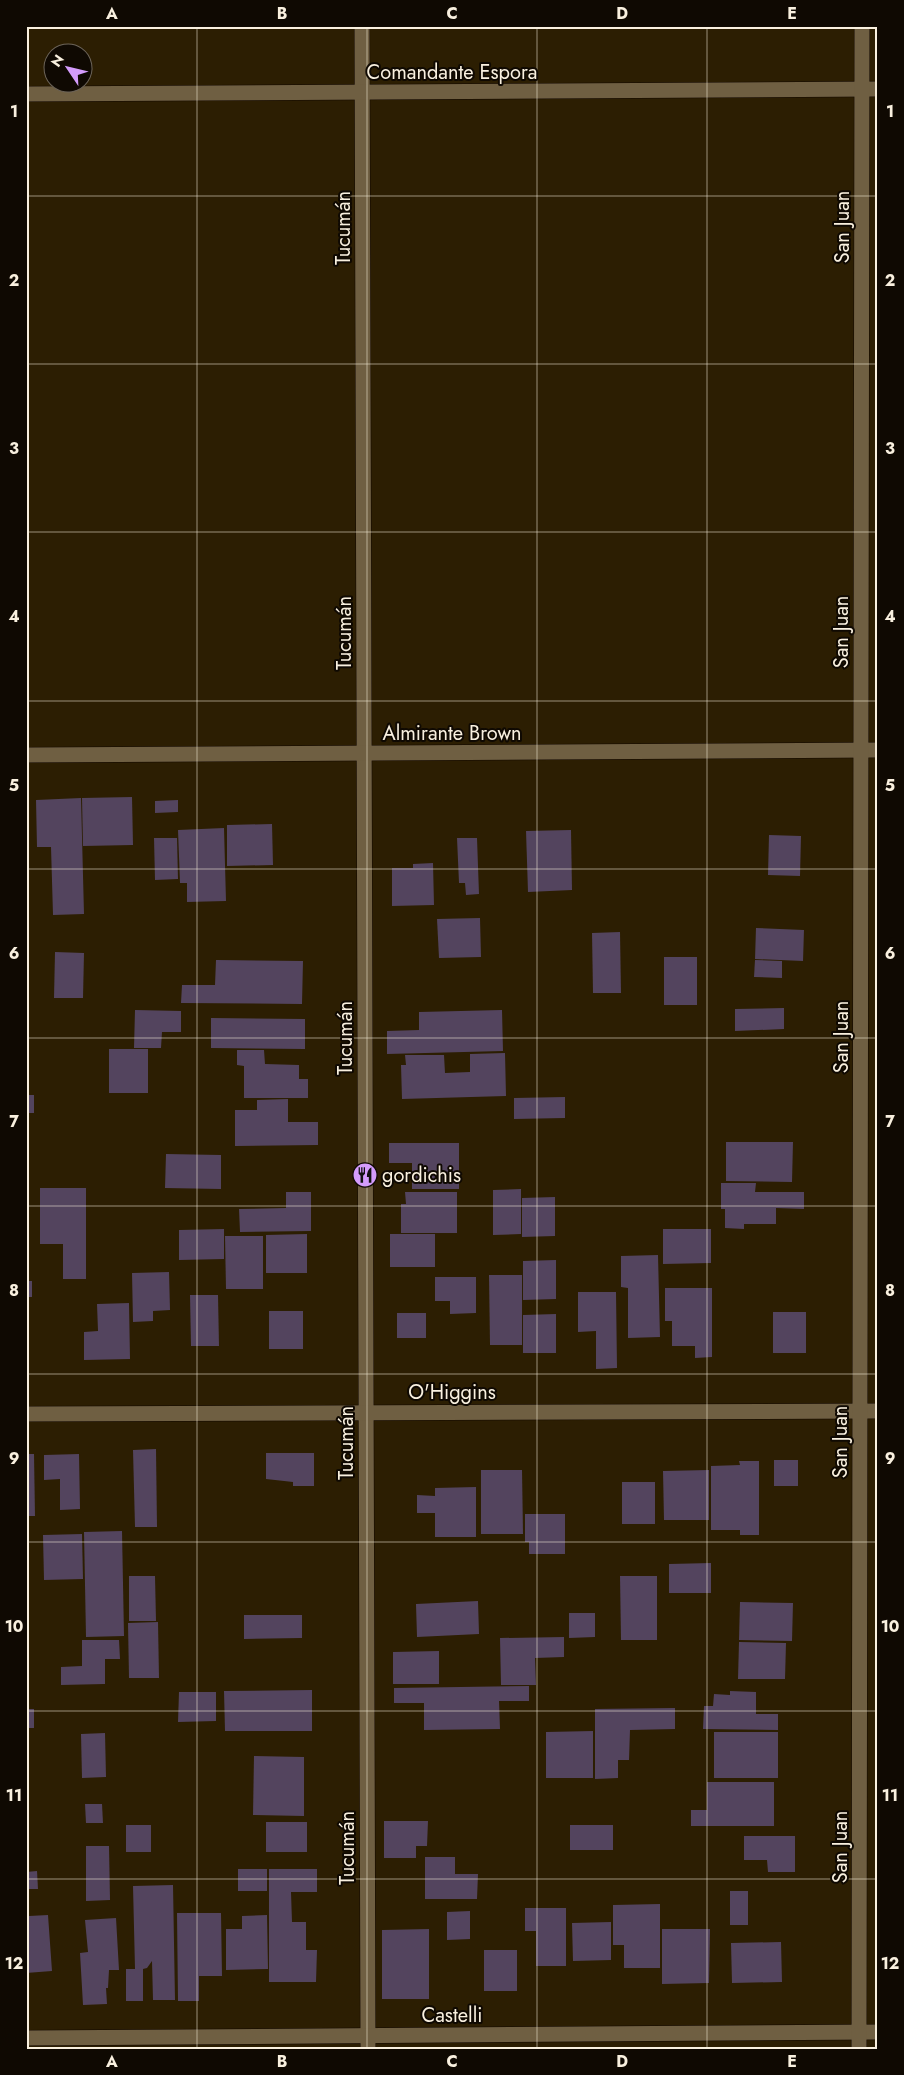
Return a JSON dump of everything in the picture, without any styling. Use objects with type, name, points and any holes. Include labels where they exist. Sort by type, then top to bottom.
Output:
[{"type":"street","name":"Tucumán","points":[[362,26],[368,2042]]},
{"type":"street","name":"San Juan","points":[[860,2049],[862,26]]},
{"type":"street","name":"Comandante Espora","points":[[26,94],[878,89]]},
{"type":"street","name":"Almirante Brown","points":[[26,755],[878,750]]},
{"type":"street","name":"O'Higgins","points":[[26,1414],[878,1411]]},
{"type":"street","name":"Castelli","points":[[26,2038],[368,2042],[878,2032]]},
{"type":"building","points":[[132,797],[133,845],[83,846],[82,798]]},
{"type":"building","points":[[81,798],[84,914],[53,915],[51,847],[37,847],[36,800]]},
{"type":"building","points":[[178,800],[178,812],[155,813],[155,801]]},
{"type":"building","points":[[272,824],[273,865],[227,866],[227,825]]},
{"type":"building","points":[[224,828],[226,901],[187,902],[187,883],[180,883],[178,830]]},
{"type":"building","points":[[571,830],[572,890],[528,892],[526,831]]},
{"type":"building","points":[[769,835],[801,836],[800,876],[768,875]]},
{"type":"building","points":[[154,838],[177,838],[178,879],[155,880]]},
{"type":"building","points":[[457,838],[477,838],[479,894],[466,895],[465,883],[459,883]]},
{"type":"building","points":[[433,863],[434,905],[392,906],[392,868],[413,868],[413,864]]},
{"type":"building","points":[[480,918],[481,957],[439,958],[437,919]]},
{"type":"building","points":[[756,928],[804,930],[803,961],[755,959]]},
{"type":"building","points":[[620,932],[621,993],[593,993],[592,933]]},
{"type":"building","points":[[55,952],[84,953],[83,998],[54,998]]},
{"type":"building","points":[[664,957],[697,957],[697,1005],[664,1005]]},
{"type":"building","points":[[216,960],[303,961],[302,1004],[181,1003],[182,985],[215,985]]},
{"type":"building","points":[[755,960],[782,961],[782,978],[754,977]]},
{"type":"building","points":[[784,1008],[784,1029],[735,1031],[735,1009]]},
{"type":"building","points":[[135,1010],[181,1011],[181,1032],[162,1032],[161,1048],[134,1048]]},
{"type":"building","points":[[502,1010],[503,1051],[387,1054],[387,1031],[419,1030],[419,1012]]},
{"type":"building","points":[[211,1018],[305,1019],[305,1049],[211,1048]]},
{"type":"building","points":[[109,1049],[148,1049],[148,1093],[109,1093]]},
{"type":"building","points":[[237,1050],[264,1050],[265,1064],[299,1065],[299,1079],[308,1079],[308,1098],[244,1098],[244,1066],[237,1065]]},
{"type":"building","points":[[505,1053],[506,1096],[402,1099],[401,1065],[406,1065],[405,1055],[444,1055],[445,1073],[470,1072],[470,1054]]},
{"type":"building","points":[[26,1095],[34,1095],[34,1113],[26,1113]]},
{"type":"building","points":[[565,1097],[565,1118],[514,1119],[514,1098]]},
{"type":"building","points":[[288,1099],[288,1122],[318,1122],[318,1145],[235,1146],[235,1110],[257,1110],[257,1100]]},
{"type":"building","points":[[726,1142],[793,1142],[792,1182],[726,1181]]},
{"type":"building","points":[[389,1143],[459,1143],[459,1189],[412,1189],[412,1163],[389,1163]]},
{"type":"building","points":[[166,1154],[221,1155],[221,1189],[165,1188]]},
{"type":"building","points":[[721,1183],[756,1183],[755,1192],[804,1192],[804,1209],[776,1208],[776,1224],[744,1224],[744,1229],[725,1228],[725,1209],[721,1209]]},
{"type":"building","points":[[40,1188],[86,1188],[86,1279],[63,1279],[63,1244],[40,1244]]},
{"type":"building","points":[[521,1189],[521,1234],[493,1235],[493,1190]]},
{"type":"building","points":[[286,1192],[311,1192],[311,1231],[240,1232],[239,1209],[286,1208]]},
{"type":"building","points":[[405,1192],[457,1192],[457,1233],[401,1233],[401,1204],[406,1204]]},
{"type":"building","points":[[555,1197],[555,1236],[522,1237],[522,1198]]},
{"type":"building","points":[[224,1229],[224,1259],[179,1260],[179,1230]]},
{"type":"building","points":[[663,1229],[711,1229],[711,1263],[663,1264]]},
{"type":"building","points":[[307,1234],[307,1273],[266,1273],[266,1235]]},
{"type":"building","points":[[390,1234],[435,1234],[435,1267],[390,1267]]},
{"type":"building","points":[[225,1236],[263,1236],[263,1289],[226,1289]]},
{"type":"building","points":[[658,1255],[660,1337],[628,1338],[628,1288],[621,1287],[621,1256]]},
{"type":"building","points":[[556,1260],[556,1299],[523,1300],[523,1261]]},
{"type":"building","points":[[169,1272],[170,1310],[153,1311],[153,1321],[133,1322],[132,1273]]},
{"type":"building","points":[[489,1275],[522,1275],[522,1345],[490,1345]]},
{"type":"building","points":[[435,1277],[476,1277],[476,1313],[450,1314],[450,1301],[435,1301]]},
{"type":"building","points":[[26,1281],[32,1281],[32,1297],[26,1297]]},
{"type":"building","points":[[665,1288],[712,1288],[712,1357],[695,1358],[695,1346],[672,1346],[672,1321],[665,1321]]},
{"type":"building","points":[[578,1292],[616,1292],[617,1368],[596,1369],[596,1331],[578,1332]]},
{"type":"building","points":[[190,1295],[218,1295],[219,1346],[191,1346]]},
{"type":"building","points":[[129,1303],[130,1359],[84,1360],[84,1332],[98,1331],[97,1304]]},
{"type":"building","points":[[269,1311],[303,1311],[303,1349],[269,1349]]},
{"type":"building","points":[[773,1312],[806,1312],[806,1353],[773,1353]]},
{"type":"building","points":[[397,1313],[426,1313],[426,1338],[397,1338]]},
{"type":"building","points":[[556,1314],[556,1353],[523,1353],[523,1315]]},
{"type":"building","points":[[156,1449],[157,1527],[135,1527],[133,1450]]},
{"type":"building","points":[[266,1453],[314,1453],[314,1486],[293,1486],[293,1482],[266,1479]]},
{"type":"building","points":[[26,1454],[34,1454],[35,1516],[26,1516]]},
{"type":"building","points":[[79,1454],[80,1509],[60,1510],[60,1479],[44,1480],[44,1455]]},
{"type":"building","points":[[774,1460],[798,1460],[798,1486],[774,1486]]},
{"type":"building","points":[[739,1461],[759,1461],[759,1535],[740,1535],[740,1530],[711,1530],[711,1466],[740,1465]]},
{"type":"building","points":[[481,1470],[522,1470],[523,1534],[481,1534]]},
{"type":"building","points":[[709,1470],[709,1520],[664,1520],[663,1471]]},
{"type":"building","points":[[622,1482],[655,1482],[655,1524],[622,1524]]},
{"type":"building","points":[[476,1487],[476,1537],[435,1537],[435,1513],[417,1513],[417,1495],[435,1496],[435,1488]]},
{"type":"building","points":[[525,1514],[565,1514],[565,1554],[529,1554],[529,1542],[525,1542]]},
{"type":"building","points":[[122,1531],[124,1636],[86,1637],[84,1532]]},
{"type":"building","points":[[82,1534],[83,1579],[44,1580],[43,1535]]},
{"type":"building","points":[[711,1563],[711,1593],[669,1593],[669,1564]]},
{"type":"building","points":[[129,1576],[155,1576],[156,1621],[129,1621]]},
{"type":"building","points":[[620,1576],[657,1576],[657,1640],[621,1640]]},
{"type":"building","points":[[478,1601],[479,1634],[417,1637],[416,1604]]},
{"type":"building","points":[[740,1602],[793,1603],[792,1641],[739,1640]]},
{"type":"building","points":[[569,1613],[595,1613],[595,1637],[569,1638]]},
{"type":"building","points":[[244,1615],[302,1615],[302,1638],[244,1639]]},
{"type":"building","points":[[158,1622],[159,1678],[129,1678],[128,1623]]},
{"type":"building","points":[[564,1637],[564,1657],[535,1658],[536,1685],[501,1685],[500,1638]]},
{"type":"building","points":[[82,1640],[119,1640],[120,1659],[105,1659],[105,1684],[61,1685],[61,1667],[82,1666]]},
{"type":"building","points":[[739,1642],[786,1643],[785,1679],[738,1679]]},
{"type":"building","points":[[439,1651],[439,1684],[393,1684],[393,1652]]},
{"type":"building","points":[[529,1686],[529,1701],[499,1701],[500,1729],[424,1730],[424,1703],[394,1703],[394,1688]]},
{"type":"building","points":[[312,1690],[312,1731],[225,1731],[224,1691]]},
{"type":"building","points":[[730,1691],[756,1692],[756,1714],[778,1714],[778,1730],[703,1729],[704,1706],[713,1706],[714,1694],[730,1695]]},
{"type":"building","points":[[179,1692],[216,1692],[216,1721],[178,1722]]},
{"type":"building","points":[[675,1708],[675,1729],[630,1730],[629,1760],[618,1760],[618,1778],[595,1779],[595,1709]]},
{"type":"building","points":[[26,1709],[34,1709],[34,1728],[26,1728]]},
{"type":"building","points":[[593,1731],[593,1778],[546,1778],[546,1732]]},
{"type":"building","points":[[714,1732],[778,1732],[778,1778],[714,1778]]},
{"type":"building","points":[[105,1733],[106,1777],[82,1778],[81,1734]]},
{"type":"building","points":[[254,1756],[304,1757],[304,1816],[253,1815]]},
{"type":"building","points":[[707,1782],[774,1782],[774,1826],[691,1826],[691,1810],[707,1810]]},
{"type":"building","points":[[85,1804],[102,1804],[103,1823],[86,1823]]},
{"type":"building","points":[[384,1821],[428,1821],[427,1846],[416,1846],[416,1858],[384,1858]]},
{"type":"building","points":[[266,1822],[307,1822],[307,1852],[266,1852]]},
{"type":"building","points":[[126,1825],[151,1825],[151,1852],[126,1852]]},
{"type":"building","points":[[570,1825],[613,1825],[613,1850],[570,1850]]},
{"type":"building","points":[[744,1836],[795,1836],[795,1872],[768,1872],[767,1860],[744,1860]]},
{"type":"building","points":[[86,1846],[109,1846],[110,1900],[86,1901]]},
{"type":"building","points":[[425,1857],[455,1857],[455,1874],[478,1874],[477,1899],[425,1899]]},
{"type":"building","points":[[238,1869],[267,1869],[267,1891],[238,1891]]},
{"type":"building","points":[[269,1869],[317,1869],[317,1892],[291,1892],[292,1922],[306,1922],[306,1950],[317,1950],[316,1982],[269,1982]]},
{"type":"building","points":[[37,1871],[38,1889],[26,1889],[26,1872]]},
{"type":"building","points":[[173,1885],[175,2000],[153,2000],[152,1961],[147,1968],[143,1969],[143,2001],[126,2001],[126,1969],[135,1969],[133,1886]]},
{"type":"building","points":[[730,1891],[748,1891],[748,1925],[730,1925]]},
{"type":"building","points":[[660,1904],[660,1968],[624,1968],[624,1945],[613,1945],[613,1905]]},
{"type":"building","points":[[26,1907],[28,1907],[29,1916],[48,1915],[52,1971],[26,1973]]},
{"type":"building","points":[[525,1908],[566,1908],[566,1966],[536,1966],[536,1931],[525,1931]]},
{"type":"building","points":[[470,1911],[470,1939],[447,1940],[447,1912]]},
{"type":"building","points":[[177,1913],[221,1913],[222,1976],[199,1976],[199,2001],[178,2001]]},
{"type":"building","points":[[267,1915],[268,1969],[226,1970],[226,1929],[242,1929],[242,1916]]},
{"type":"building","points":[[116,1918],[119,1970],[109,1970],[108,1988],[106,1988],[107,2004],[83,2005],[80,1953],[88,1952],[85,1920]]},
{"type":"building","points":[[611,1922],[611,1960],[573,1961],[572,1923]]},
{"type":"building","points":[[429,1929],[429,1999],[382,1999],[382,1930]]},
{"type":"building","points":[[662,1929],[710,1929],[709,1983],[662,1984]]},
{"type":"building","points":[[781,1942],[782,1982],[732,1983],[731,1943]]},
{"type":"building","points":[[484,1950],[517,1950],[517,1991],[484,1991]]},
{"type":"place","name":"gordichis","points":[[365,1175]]}]
